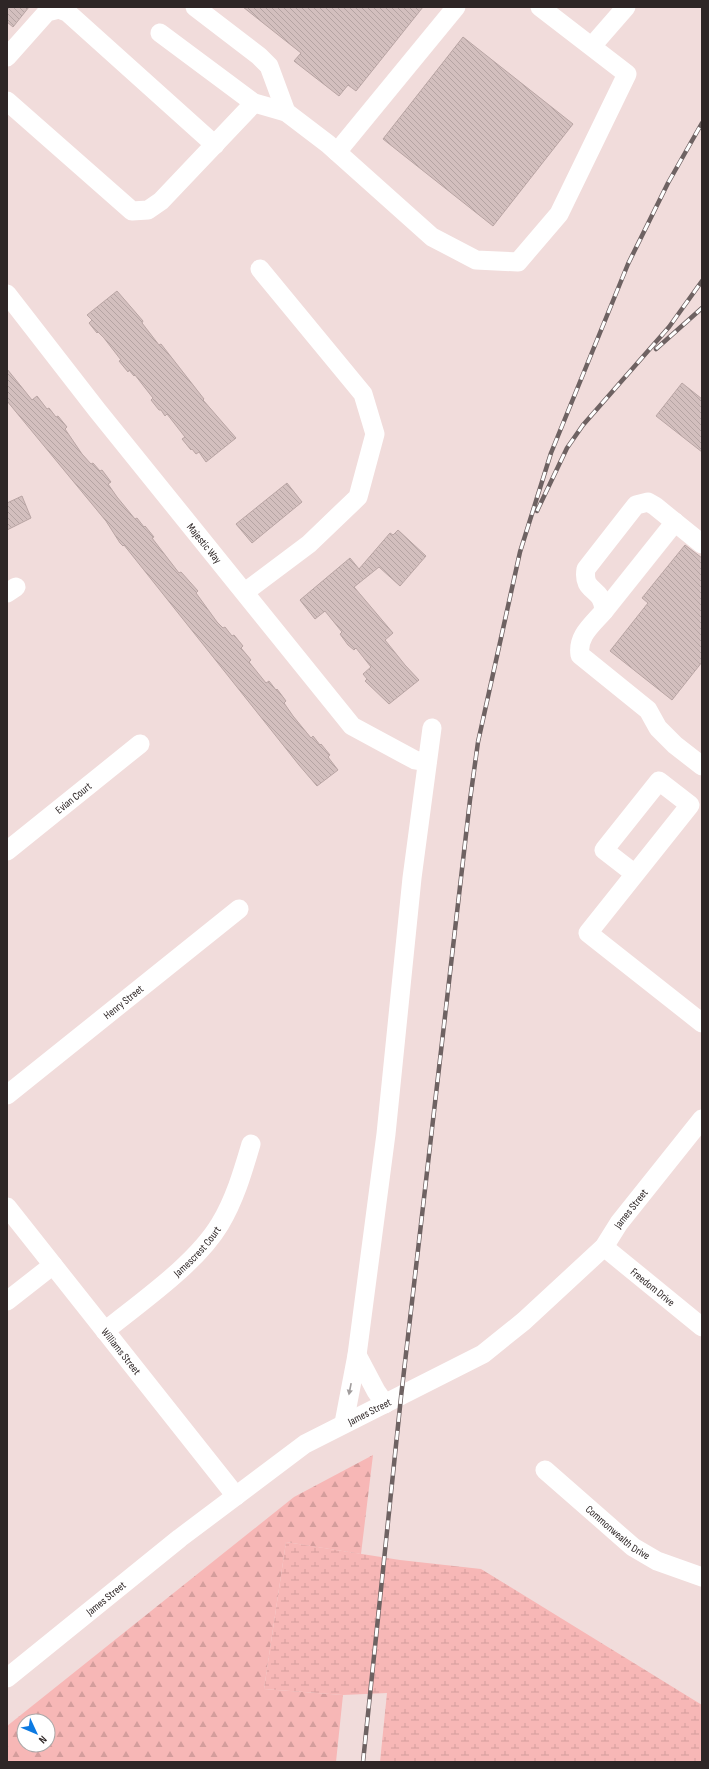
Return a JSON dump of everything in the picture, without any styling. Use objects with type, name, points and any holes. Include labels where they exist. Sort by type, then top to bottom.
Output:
[{"type":"street","points":[[195,7],[259,56],[269,66],[286,112]]},
{"type":"street","points":[[337,152],[456,7]]},
{"type":"street","points":[[160,33],[254,104],[286,112],[337,152],[432,237],[476,260],[518,262],[559,214],[627,74],[540,7]]},
{"type":"street","points":[[592,46],[626,7]]},
{"type":"street","points":[[7,57],[47,12],[58,9],[63,10],[215,145]]},
{"type":"street","points":[[7,101],[132,212],[148,210],[161,201],[254,104]]},
{"type":"street","points":[[245,592],[309,544],[358,498],[375,434],[363,394],[260,269]]},
{"type":"street","name":"Majestic Way","points":[[7,294],[98,410],[352,726],[415,760],[427,762]]},
{"type":"street","points":[[604,611],[603,601],[599,595],[587,585],[584,577],[586,569],[631,511],[640,503],[648,502],[702,544]]},
{"type":"street","points":[[675,522],[581,638],[579,647],[580,655],[648,710],[662,732],[675,745],[700,760]]},
{"type":"street","points":[[344,1423],[357,1355],[386,1134],[412,878],[432,728]]},
{"type":"street","name":"Evian Court","points":[[7,851],[140,744]]},
{"type":"street","points":[[635,874],[604,850],[659,781],[696,810],[635,874],[588,933],[702,1023]]},
{"type":"street","name":"Henry Street","points":[[7,1095],[239,908]]},
{"type":"street","name":"James Street","points":[[7,1678],[180,1538],[305,1444],[483,1354],[524,1321],[604,1247],[619,1223],[702,1119]]},
{"type":"street","name":"Jamescrest Court","points":[[105,1331],[196,1257],[220,1224],[226,1212],[238,1187],[251,1144]]},
{"type":"street","name":"Williams Street","points":[[7,1207],[236,1496]]},
{"type":"street","name":"Freedom Drive","points":[[604,1247],[702,1327]]},
{"type":"street","points":[[7,1302],[53,1265]]},
{"type":"street","points":[[357,1355],[376,1391],[385,1404]]},
{"type":"street","name":"Commonwealth Drive","points":[[545,1470],[633,1547],[657,1561],[702,1577]]},
{"type":"green space","points":[[373,1455],[361,1554],[286,1542],[264,1689],[343,1695],[336,1762],[7,1762],[7,1726],[16,1719],[16,1753],[56,1753],[56,1713],[23,1713],[294,1497]]},
{"type":"green space","points":[[286,1542],[400,1560],[481,1569],[702,1705],[702,1762],[380,1762],[387,1693],[343,1695],[264,1689]]},
{"type":"building","points":[[7,7],[29,7],[13,27],[7,22]]},
{"type":"building","points":[[243,7],[423,7],[356,91],[348,85],[339,96],[294,61],[301,53]]},
{"type":"building","points":[[463,37],[573,124],[493,226],[383,139]]},
{"type":"building","points":[[117,291],[143,321],[142,323],[159,345],[161,344],[204,399],[203,400],[236,438],[206,462],[199,452],[196,454],[192,449],[191,450],[182,439],[185,437],[167,414],[165,416],[161,410],[159,410],[151,400],[153,398],[135,375],[134,376],[129,370],[128,372],[119,361],[121,360],[104,338],[98,332],[97,333],[89,323],[92,320],[87,315]]},
{"type":"building","points":[[7,369],[32,400],[37,396],[47,409],[49,408],[56,417],[58,416],[67,427],[65,429],[82,454],[91,464],[93,463],[100,471],[102,470],[111,482],[108,484],[117,497],[135,519],[137,518],[154,537],[152,538],[179,573],[181,572],[198,591],[196,593],[217,622],[223,628],[225,627],[232,636],[234,635],[243,646],[241,648],[251,660],[249,662],[266,683],[269,681],[276,690],[277,689],[286,701],[284,703],[293,716],[311,738],[313,736],[320,745],[321,744],[330,755],[328,757],[338,770],[317,786],[299,765],[124,545],[123,546],[120,543],[106,521],[7,401]]},
{"type":"building","points":[[682,383],[702,399],[702,452],[656,416]]},
{"type":"building","points":[[287,483],[302,502],[252,543],[236,524]]},
{"type":"building","points":[[22,496],[31,518],[7,530],[7,503]]},
{"type":"building","points":[[398,530],[426,556],[400,586],[379,567],[354,587],[393,633],[385,640],[419,680],[389,704],[365,681],[367,679],[363,674],[371,667],[356,648],[354,650],[348,645],[340,634],[342,632],[325,611],[315,619],[300,600],[350,558],[359,569],[390,533],[393,535]]},
{"type":"building","points":[[685,545],[702,558],[702,662],[672,700],[610,651],[648,603],[642,598]]},
{"type":"railway","points":[[363,1762],[401,1397],[478,742],[520,552],[551,453],[628,264],[668,183],[702,123]]},
{"type":"railway","points":[[537,511],[567,448],[583,425],[669,327],[702,281]]},
{"type":"railway","points":[[656,349],[702,308]]}]
